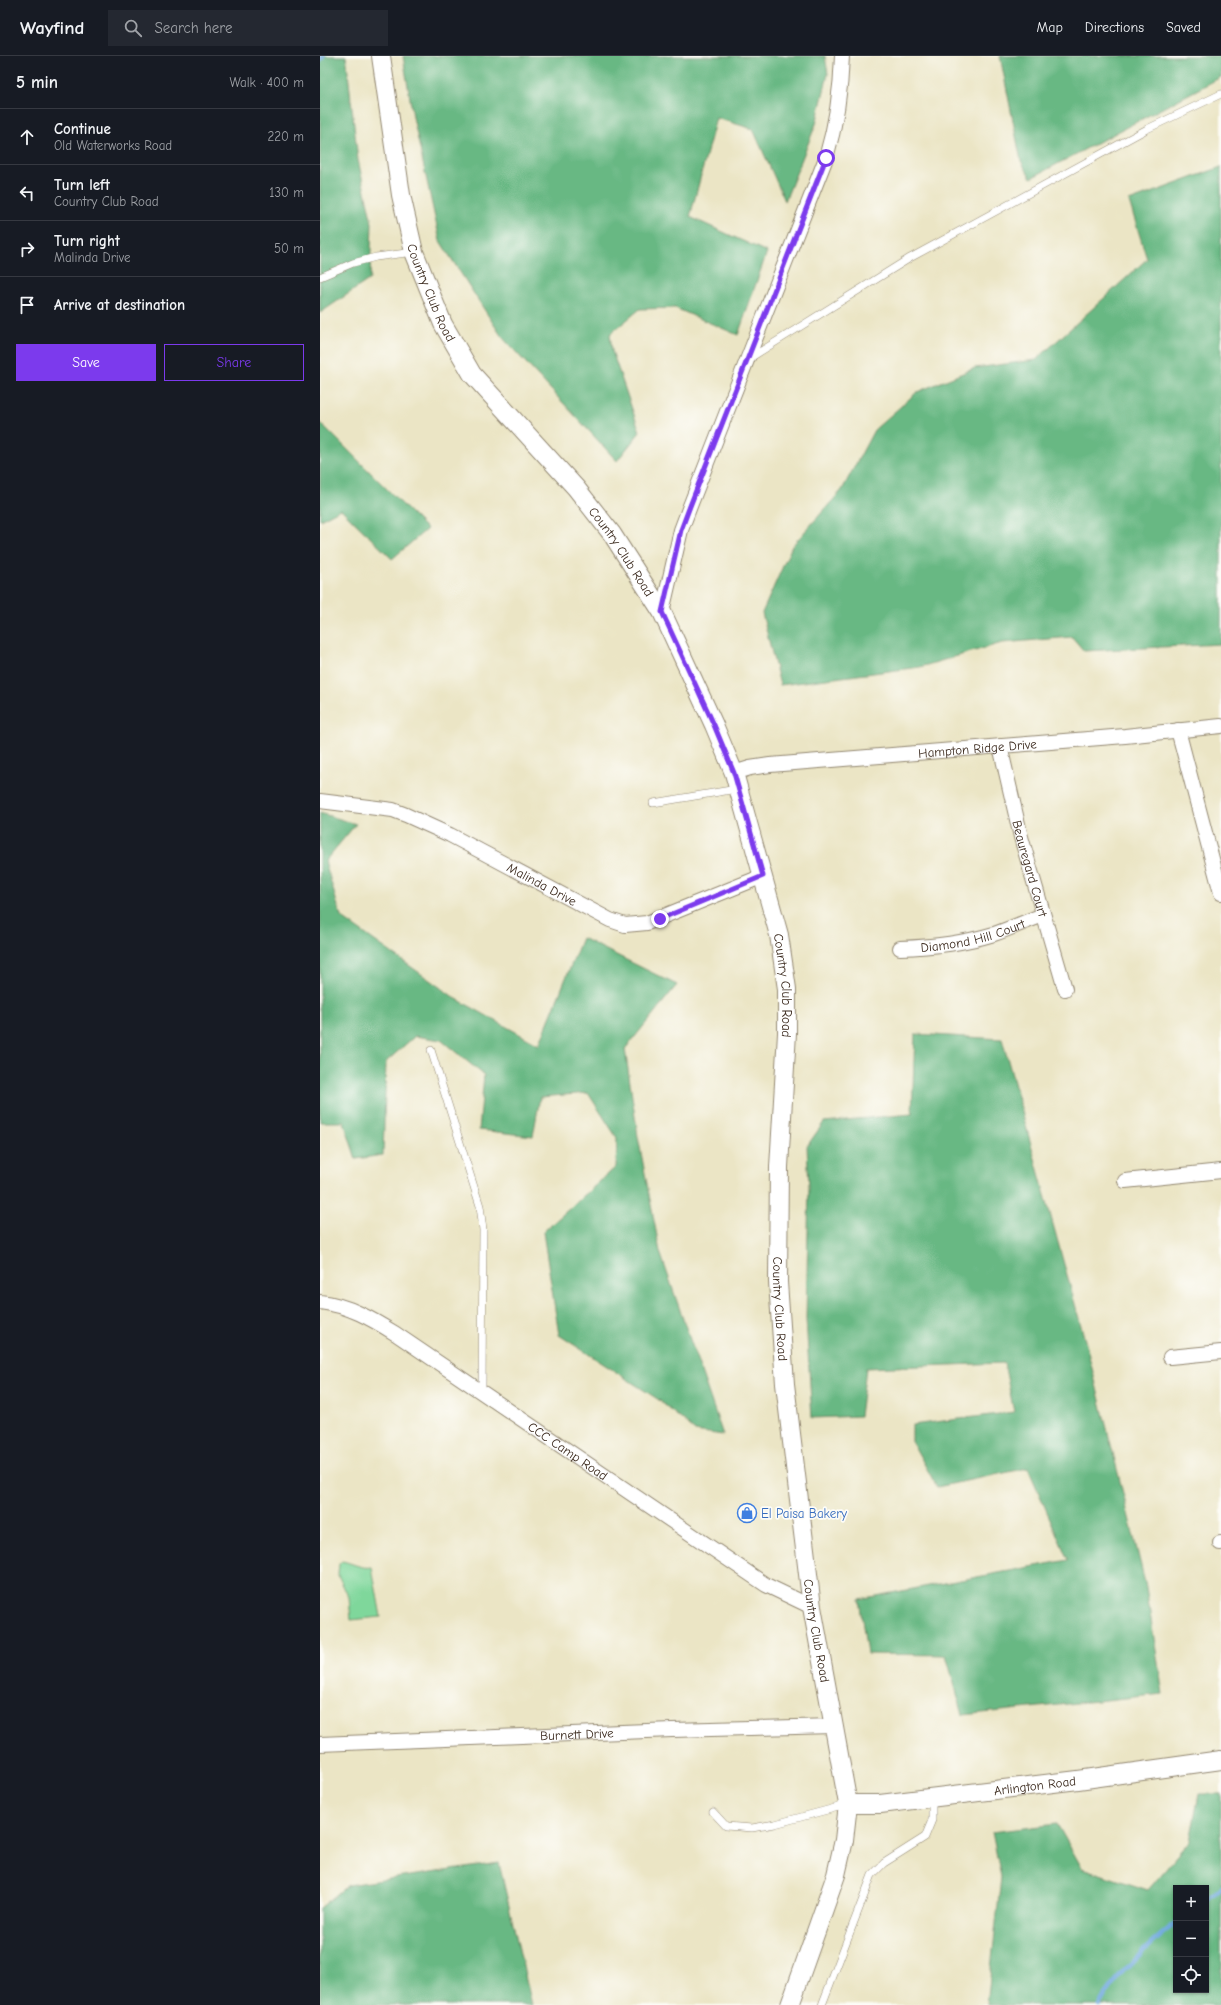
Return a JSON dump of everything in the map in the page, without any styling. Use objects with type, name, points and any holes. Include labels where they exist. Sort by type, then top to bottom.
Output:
[{"type":"street","name":"Country Club Road","points":[[381,56],[401,195],[414,252],[443,324],[472,374],[576,488],[612,534],[662,612],[714,725],[736,781],[779,935],[787,989],[787,1033],[779,1167],[778,1282],[785,1384],[812,1607],[848,1804],[844,1840],[836,1875],[790,2005]]},
{"type":"street","points":[[662,612],[681,530],[826,158],[838,110],[841,89],[842,56]]},
{"type":"street","name":"Hampton Ridge Drive","points":[[736,781],[750,768],[770,765],[1221,726]]},
{"type":"street","points":[[1178,730],[1221,893]]},
{"type":"street","name":"Beauregard Court","points":[[1000,746],[1021,837],[1065,989]]},
{"type":"street","name":"Malinda Drive","points":[[320,801],[393,810],[406,815],[450,835],[603,916],[625,925],[640,925],[660,919],[763,876]]},
{"type":"street","name":"Diamond Hill Court","points":[[900,948],[926,947],[978,938],[994,934],[1043,915]]},
{"type":"street","points":[[1124,1181],[1221,1171]]},
{"type":"street","name":"CCC Camp Road","points":[[320,1302],[331,1303],[367,1316],[482,1391],[640,1501],[766,1585],[812,1607]]},
{"type":"street","points":[[1170,1357],[1221,1352]]},
{"type":"street","name":"Burnett Drive","points":[[320,1744],[672,1730],[834,1726]]},
{"type":"street","name":"Arlington Road","points":[[848,1804],[880,1804],[932,1798],[1221,1760]]},
{"type":"lane","points":[[748,359],[910,258],[1146,129],[1221,94]]},
{"type":"lane","points":[[320,277],[353,263],[376,257],[414,252]]},
{"type":"lane","points":[[653,803],[736,781]]},
{"type":"lane","points":[[431,1050],[480,1206],[483,1230],[482,1391]]},
{"type":"lane","points":[[822,2005],[872,1875],[884,1863],[925,1837],[932,1820],[932,1798]]},
{"type":"lane","points":[[713,1812],[726,1826],[752,1828],[775,1824],[848,1804]]},
{"type":"green space","points":[[320,56],[346,56],[358,160],[372,223],[370,279],[320,313]]},
{"type":"green space","points":[[403,56],[825,56],[828,74],[816,124],[785,201],[753,129],[716,118],[690,217],[767,252],[738,335],[675,308],[640,309],[610,334],[612,351],[640,432],[617,461],[502,337],[440,241],[413,117]]},
{"type":"green space","points":[[1000,56],[1221,56],[1221,77],[1031,178],[1021,161]]},
{"type":"green space","points":[[1221,167],[1221,644],[1084,651],[1072,637],[1002,643],[920,667],[780,685],[762,613],[792,546],[842,490],[874,430],[917,392],[975,368],[1036,360],[1147,259],[1129,201]]},
{"type":"green space","points":[[320,422],[427,529],[392,559],[341,509],[320,520]]},
{"type":"green space","points":[[320,813],[356,824],[325,861],[341,917],[455,998],[539,1045],[582,938],[677,985],[625,1049],[638,1137],[660,1252],[723,1435],[695,1431],[659,1400],[559,1335],[543,1232],[616,1167],[617,1138],[588,1093],[540,1097],[533,1136],[479,1130],[484,1075],[441,1040],[415,1036],[386,1062],[383,1155],[356,1159],[344,1122],[320,1122]]},
{"type":"green space","points":[[915,1034],[1002,1039],[1086,1344],[1145,1582],[1163,1694],[963,1715],[946,1655],[867,1654],[859,1599],[1068,1560],[1028,1468],[937,1487],[912,1442],[912,1425],[1014,1412],[1004,1363],[866,1368],[860,1416],[812,1418],[806,1319],[809,1186],[807,1146],[824,1122],[912,1114]]},
{"type":"green space","points":[[342,1561],[361,1567],[372,1567],[381,1617],[351,1620],[349,1598],[338,1575],[339,1564]]},
{"type":"green space","points":[[1199,1794],[1221,1794],[1221,2005],[987,2005],[1001,1877],[992,1832],[1057,1824],[1082,1868],[1148,1890],[1190,1841]]},
{"type":"green space","points":[[499,1863],[532,2005],[320,2005],[320,1908],[348,1885]]},
{"type":"waterway","points":[[320,61],[323,56]]},
{"type":"waterway","points":[[1209,1898],[1221,1888]]},
{"type":"waterway","points":[[1099,2005],[1114,1983],[1134,1961],[1155,1940],[1173,1925]]},
{"type":"place","name":"El Paisa Bakery","points":[[747,1513]]},
{"type":"route","points":[[660,919],[763,876],[742,796],[734,773],[714,725],[662,612],[681,530],[744,370],[783,264],[826,158]]}]
